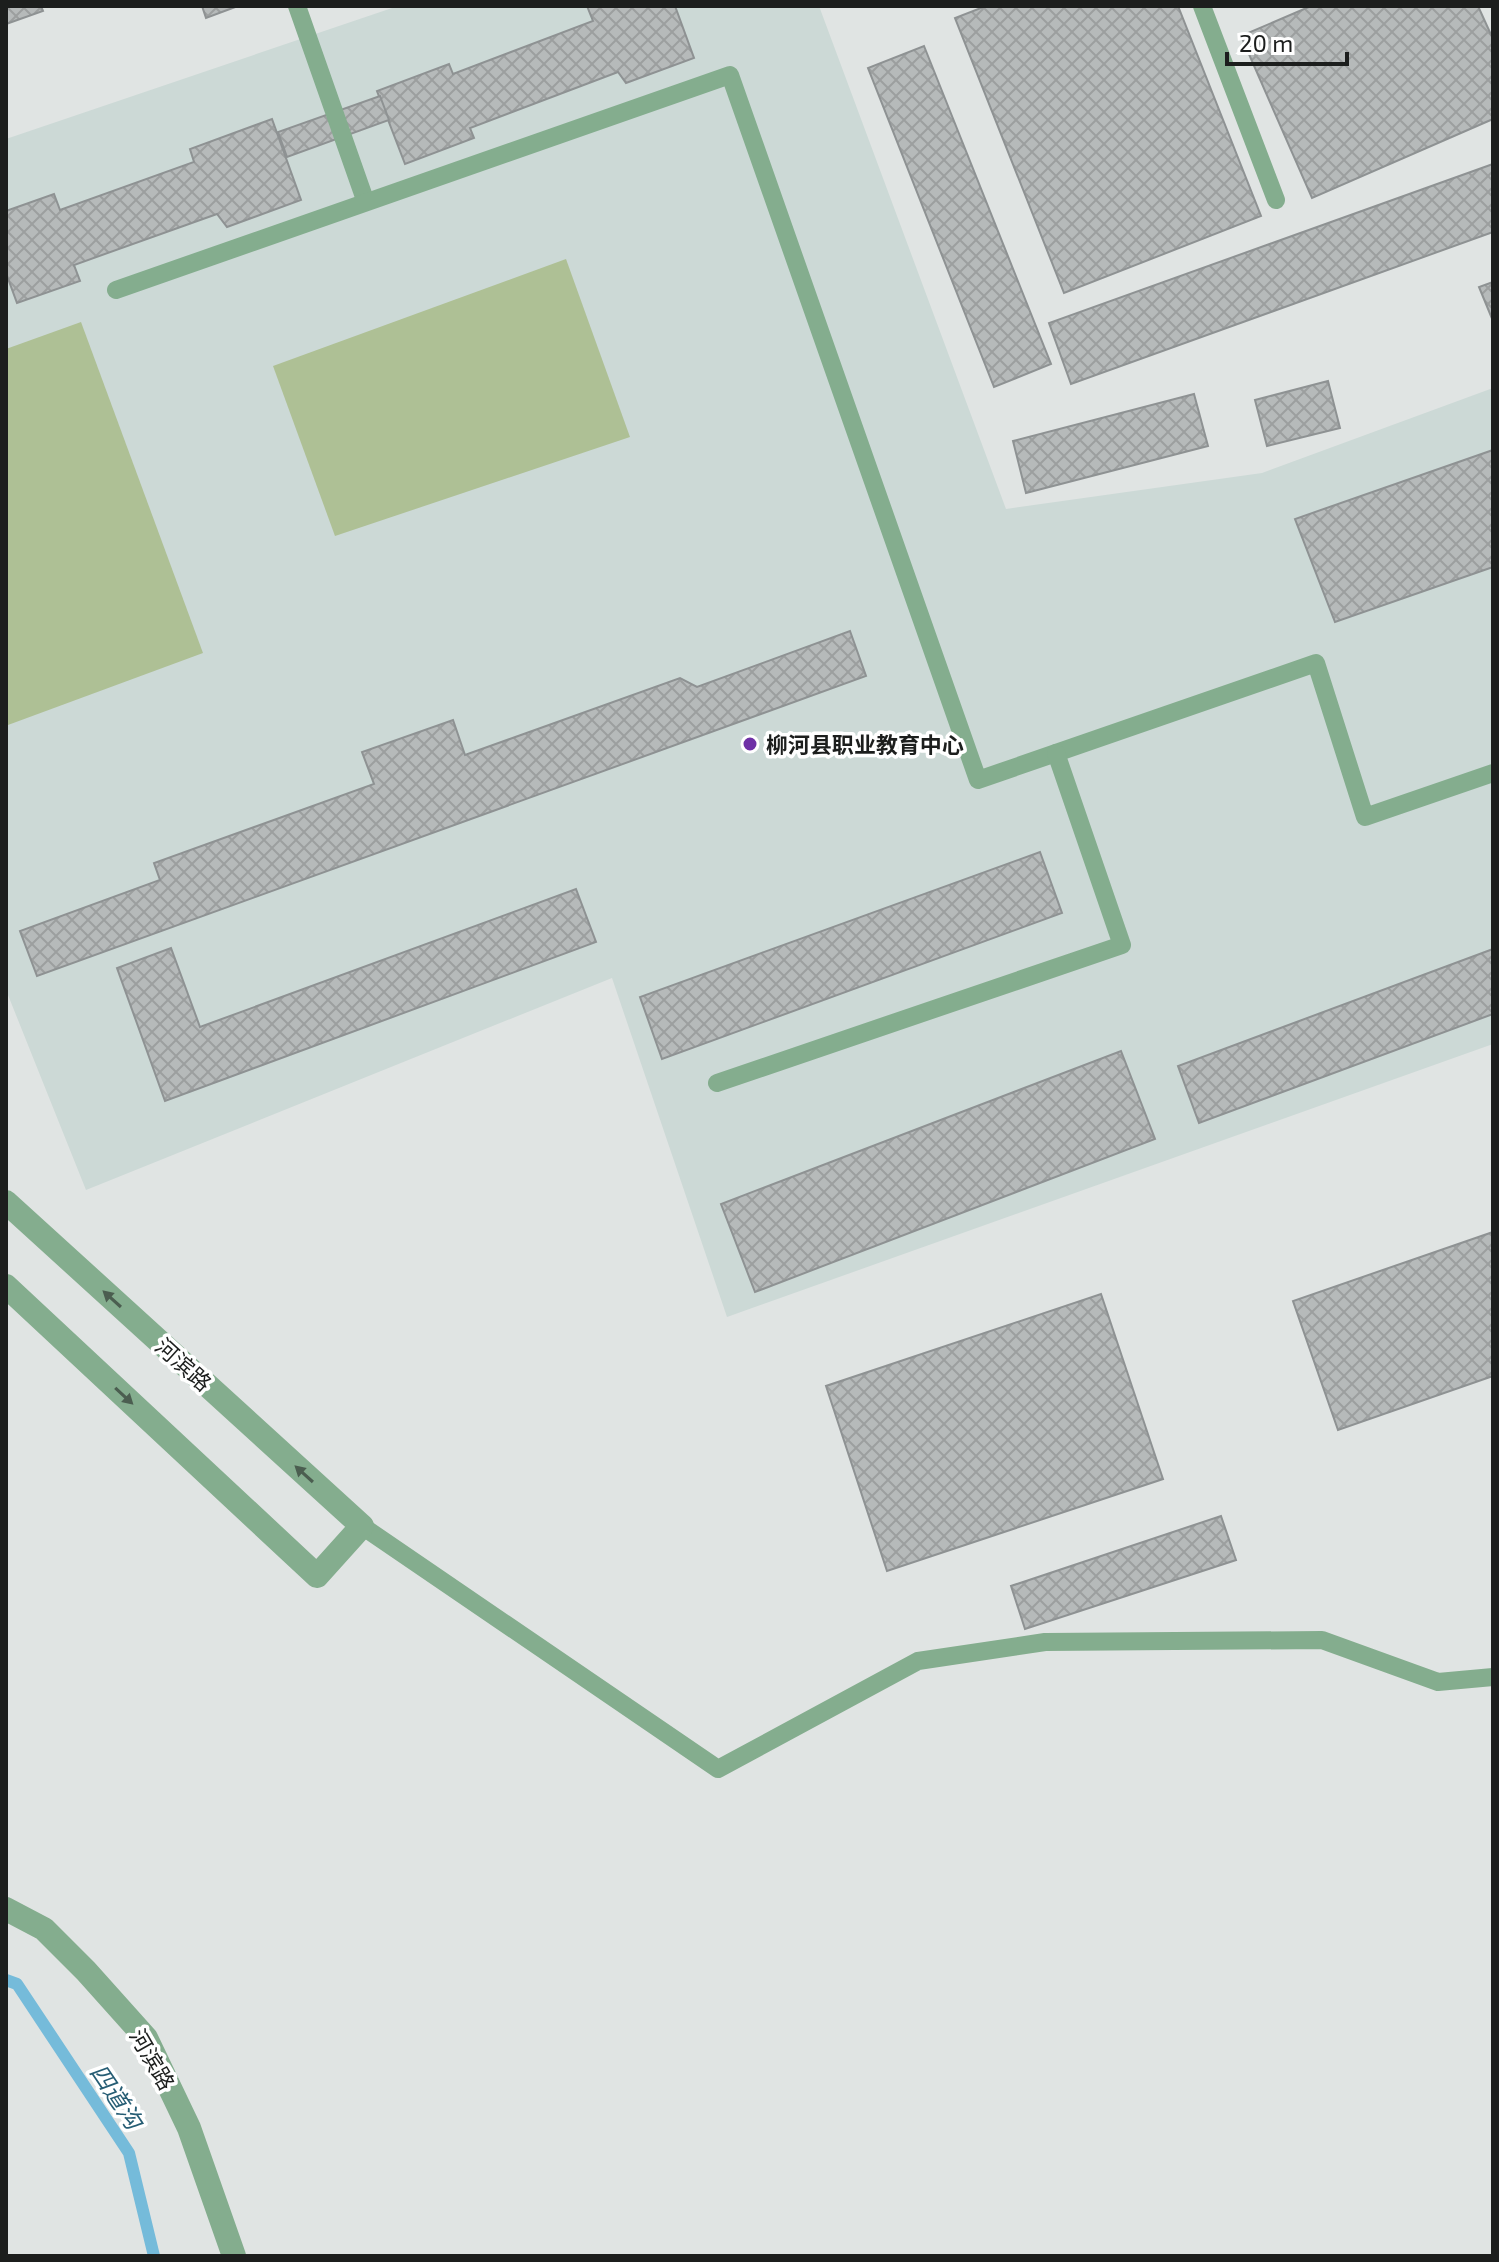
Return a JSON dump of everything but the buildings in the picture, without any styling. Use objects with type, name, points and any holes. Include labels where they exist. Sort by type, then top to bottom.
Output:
[{"type":"street","name":"河滨路","points":[[6,1202],[362,1526]]},
{"type":"street","points":[[6,1286],[317,1576],[362,1526]]},
{"type":"street","name":"河滨路","points":[[6,1909],[44,1929],[146,2038],[189,2128],[234,2256]]},
{"type":"lane","points":[[297,6],[363,194]]},
{"type":"lane","points":[[1202,6],[1276,200]]},
{"type":"lane","points":[[116,290],[730,75],[978,780],[1316,663],[1365,817],[1493,773]]},
{"type":"lane","points":[[717,1083],[1122,945],[1056,753]]},
{"type":"lane","points":[[362,1526],[718,1769],[918,1661],[1045,1642],[1322,1640],[1438,1682],[1493,1677]]},
{"type":"shaded area","name":"柳河县职业教育中心","points":[[398,6],[819,6],[1006,509],[1262,473],[1493,388],[1493,1044],[727,1317],[612,978],[86,1190],[6,990],[6,139]]},
{"type":"green space","points":[[566,259],[630,437],[335,536],[273,366]]},
{"type":"green space","points":[[81,322],[203,653],[8,725],[6,349]]},
{"type":"waterway","name":"四道沟","points":[[6,1980],[17,1984],[129,2153],[154,2256]]},
{"type":"place","name":"柳河县职业教育中心","points":[[750,744]]}]
